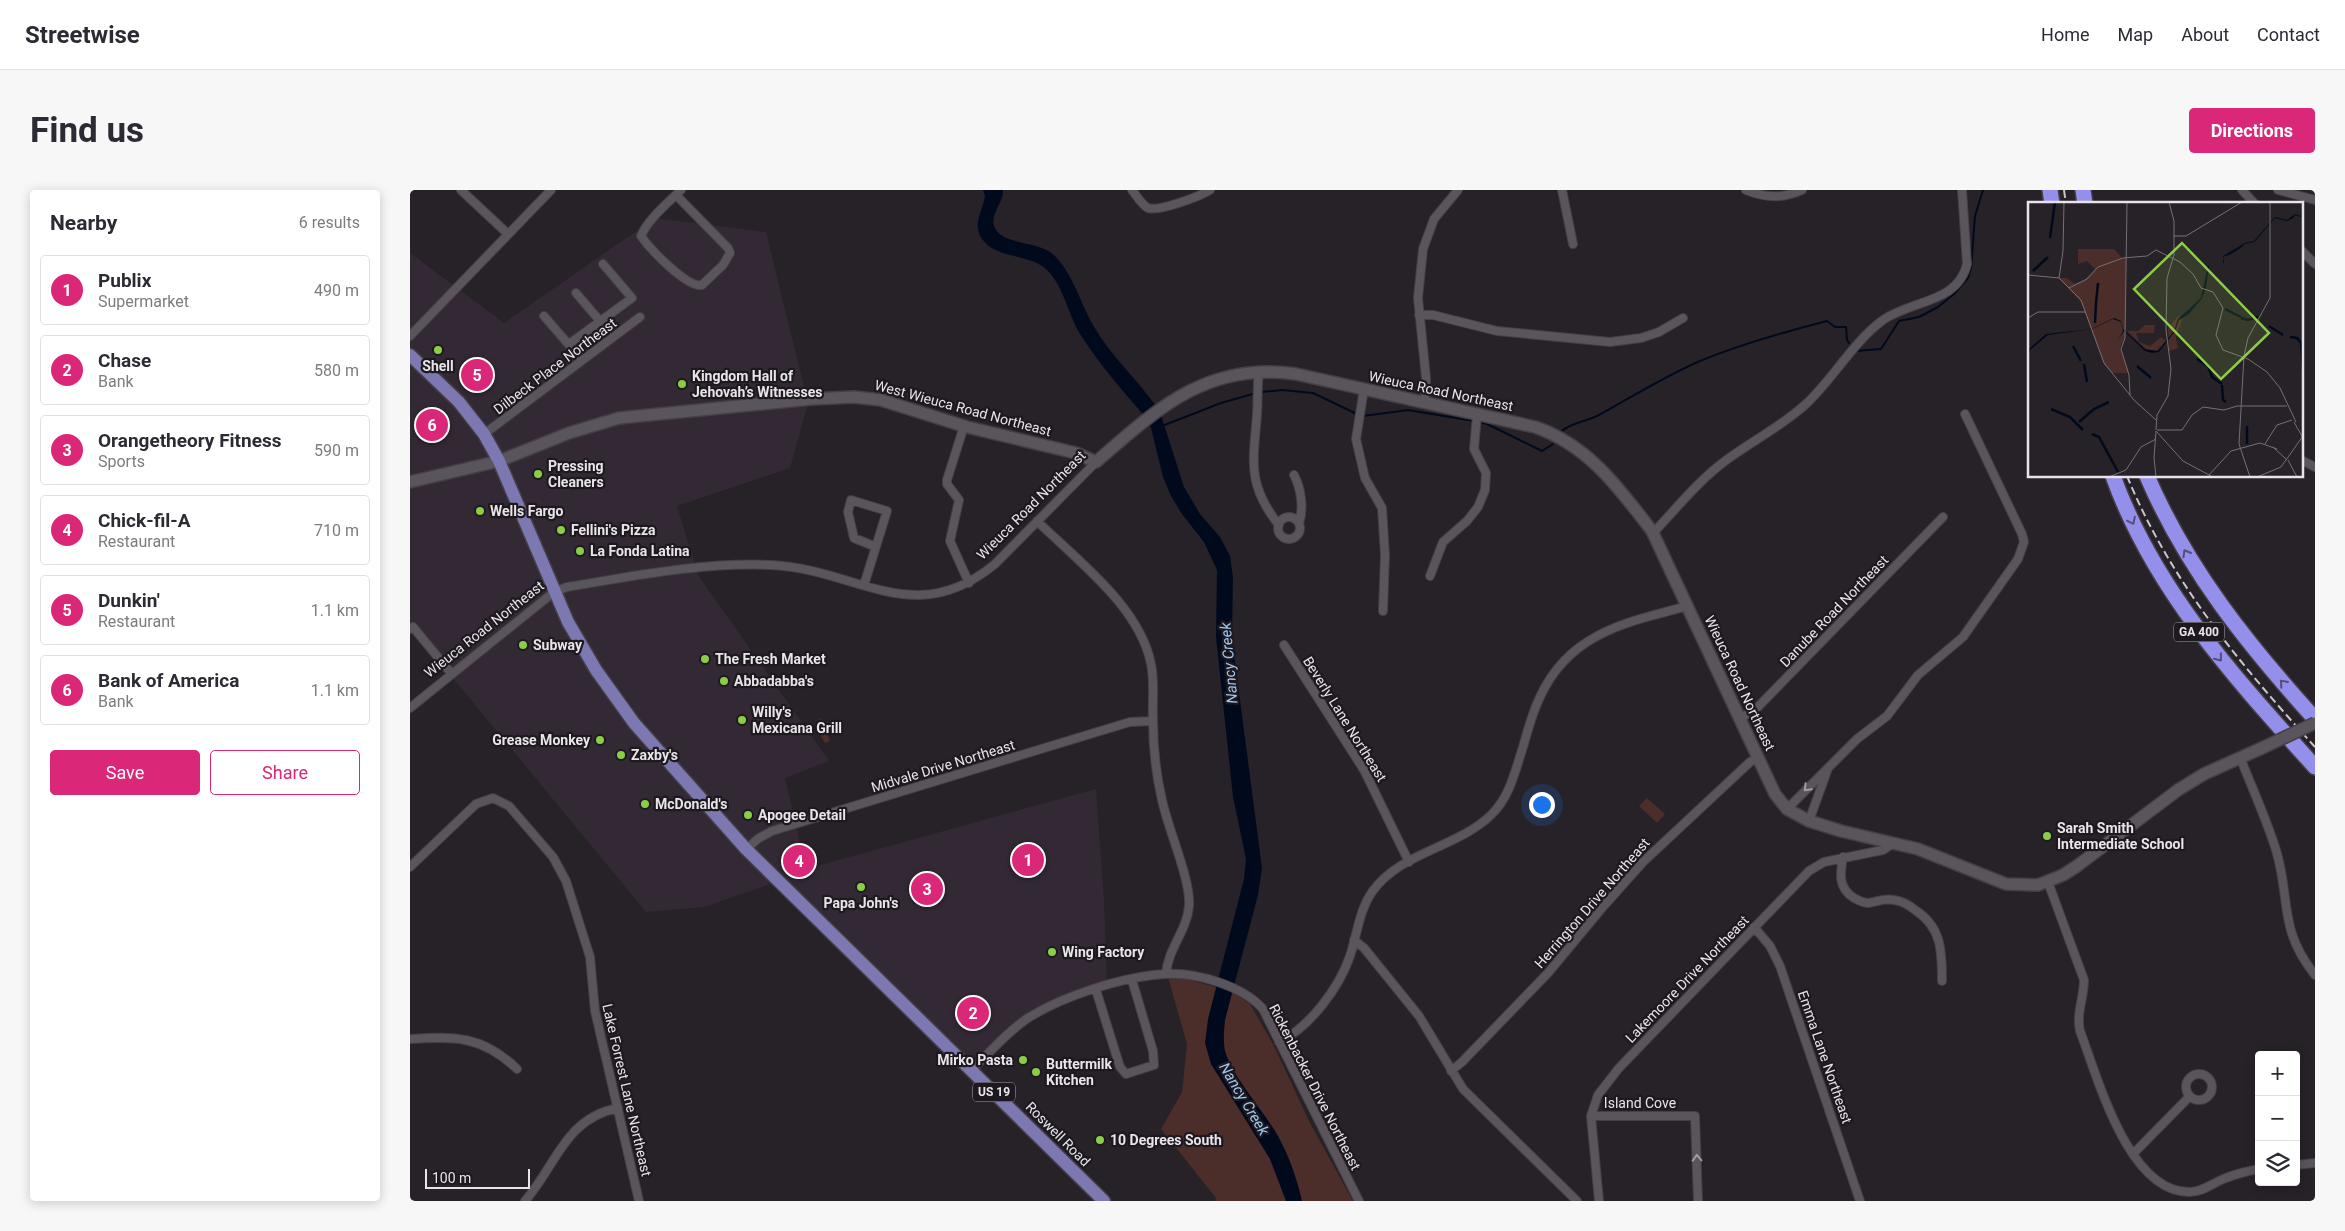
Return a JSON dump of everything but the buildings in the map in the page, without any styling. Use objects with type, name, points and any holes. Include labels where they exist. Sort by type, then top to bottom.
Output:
[{"type":"highway","name":"GA 400","points":[[2114,478],[2141,540],[2194,625],[2246,689],[2315,767]]},
{"type":"highway","name":"GA 400","points":[[2148,478],[2182,546],[2220,606],[2315,721]]},
{"type":"main road","name":"US 19","points":[[410,355],[459,402],[484,434],[499,461],[554,592],[585,653],[615,700],[699,798],[746,849]]},
{"type":"main road","name":"Roswell Road","points":[[746,849],[1104,1201]]},
{"type":"street","points":[[461,190],[508,234]]},
{"type":"street","points":[[410,336],[551,190]]},
{"type":"street","points":[[1132,190],[1146,206],[1153,208],[1186,200],[1210,190]]},
{"type":"street","points":[[1562,190],[1573,244]]},
{"type":"street","points":[[1746,190],[1772,197],[1786,196],[1802,190]]},
{"type":"street","points":[[1653,533],[1723,462],[1781,424],[1805,405],[1879,323],[1900,310],[1947,293],[1958,285],[1964,275],[1967,264],[1962,190]]},
{"type":"street","points":[[2242,190],[2253,202]]},
{"type":"street","points":[[2278,190],[2315,200]]},
{"type":"street","points":[[1425,404],[1426,378],[1418,315],[1419,281],[1425,238],[1434,219],[1456,191]]},
{"type":"street","points":[[678,193],[728,248],[730,253],[728,258],[702,285],[693,284],[682,277],[641,236],[678,193]]},
{"type":"street","points":[[2302,251],[2315,264]]},
{"type":"street","points":[[569,344],[632,298],[603,264]]},
{"type":"street","points":[[576,293],[600,322]]},
{"type":"street","points":[[1418,315],[1434,315],[1497,331],[1610,342],[1641,338],[1658,332],[1683,318]]},
{"type":"street","points":[[544,316],[582,360]]},
{"type":"street","name":"Dilbeck Place Northeast","points":[[484,434],[640,317]]},
{"type":"street","name":"Wieuca Road Northeast","points":[[410,708],[451,673],[554,592],[567,587],[653,573],[747,565],[794,567],[895,594],[913,596],[944,592],[969,583],[995,564],[1096,462],[1178,396],[1219,378],[1300,374],[1363,394],[1425,404],[1477,420],[1551,432],[1581,450],[1628,499],[1653,533],[1775,794],[1787,809],[1809,821],[1923,850],[2006,884],[2027,886],[2048,882],[2077,866],[2178,790],[2240,757],[2315,721]]},
{"type":"street","points":[[1259,376],[1257,414],[1253,438],[1254,471],[1259,495],[1279,525],[1281,535],[1290,539],[1299,533],[1298,523],[1302,514],[1299,484],[1294,475]]},
{"type":"street","points":[[1363,394],[1356,427],[1356,439],[1365,478],[1382,508],[1385,556],[1383,611]]},
{"type":"street","name":"West Wieuca Road Northeast","points":[[410,482],[499,461],[569,433],[619,418],[811,399],[867,398],[964,426],[1076,453],[1096,462]]},
{"type":"street","points":[[1787,809],[1856,739],[1887,716],[1918,674],[1963,637],[2015,566],[2022,550],[2022,534],[1965,414]]},
{"type":"street","points":[[1430,576],[1444,542],[1467,521],[1478,507],[1485,490],[1486,473],[1474,449],[1477,420]]},
{"type":"street","points":[[964,426],[947,484],[959,500],[950,540],[969,583]]},
{"type":"street","points":[[2302,460],[2315,467]]},
{"type":"street","points":[[864,586],[876,547],[887,511],[851,500],[848,512],[854,538],[876,547]]},
{"type":"street","name":"Danube Road Northeast","points":[[1740,718],[1754,711],[1942,517]]},
{"type":"street","points":[[1279,525],[1286,518],[1293,518],[1298,523]]},
{"type":"street","points":[[1037,521],[1121,603],[1138,625],[1152,664],[1153,721],[1162,799],[1189,899],[1187,917],[1170,953],[1166,974]]},
{"type":"street","points":[[1279,1042],[1298,1029],[1328,996],[1344,969],[1362,910],[1372,892],[1389,874],[1461,836],[1485,821],[1498,807],[1510,786],[1540,696],[1555,672],[1573,652],[1594,636],[1616,626],[1688,606]]},
{"type":"street","points":[[410,629],[413,627],[451,673]]},
{"type":"street","name":"Beverly Lane Northeast","points":[[1284,645],[1364,770],[1409,862]]},
{"type":"street","name":"Midvale Drive Northeast","points":[[746,849],[759,838],[772,831],[1087,734],[1130,722],[1153,721]]},
{"type":"street","points":[[2240,757],[2276,852],[2292,940],[2315,975]]},
{"type":"street","name":"Herrington Drive Northeast","points":[[1451,1071],[1548,973],[1644,861],[1750,762],[1758,758]]},
{"type":"street","points":[[1809,821],[1828,769]]},
{"type":"street","name":"Lake Forrest Lane Northeast","points":[[410,867],[481,801],[498,799],[509,806],[552,857],[566,881],[590,958],[595,1011],[639,1201]]},
{"type":"street","name":"Lakemoore Drive Northeast","points":[[1599,1201],[1591,1116],[1598,1095],[1619,1068],[1809,872],[1824,862],[1883,850],[1894,843]]},
{"type":"street","points":[[1843,857],[1840,875],[1842,887],[1849,895],[1860,902],[1868,903],[1879,899],[1896,900],[1919,912],[1934,927],[1941,944],[1942,981]]},
{"type":"street","points":[[2048,882],[2084,980],[2084,991],[2078,1015],[2080,1031],[2116,1123],[2133,1154],[2150,1175],[2160,1183],[2172,1189],[2190,1192],[2200,1190],[2226,1178],[2255,1170]]},
{"type":"street","name":"Emma Lane Northeast","points":[[1754,927],[1770,946],[1780,966],[1860,1201]]},
{"type":"street","points":[[1354,940],[1364,948],[1420,1016],[1451,1071],[1478,1104],[1577,1201]]},
{"type":"street","name":"Rickenbacker Drive Northeast","points":[[972,1070],[1011,1031],[1029,1018],[1053,1005],[1096,990],[1132,980],[1166,974],[1182,974],[1239,990],[1255,1000],[1263,1010],[1359,1201]]},
{"type":"street","points":[[1096,990],[1120,1067],[1126,1074],[1154,1065],[1153,1051],[1132,980]]},
{"type":"street","points":[[410,1039],[453,1037],[472,1040],[494,1050],[517,1068]]},
{"type":"street","points":[[2133,1154],[2190,1096]]},
{"type":"street","points":[[525,1201],[543,1177],[562,1144],[573,1131],[601,1113],[618,1108]]},
{"type":"street","name":"Island Cove","points":[[1591,1116],[1695,1116],[1698,1201]]},
{"type":"street","points":[[2300,1165],[2315,1163]]},
{"type":"shaded area","points":[[655,218],[766,232],[808,403],[790,468],[677,506],[698,575],[829,761],[785,778],[806,869],[1096,789],[1104,901],[1107,982],[1048,1003],[968,1069],[779,881],[704,907],[646,912],[410,626],[410,253],[504,323]]},
{"type":"shaded area","points":[[821,718],[830,741],[825,743],[814,724]]},
{"type":"shaded area","points":[[1647,798],[1665,814],[1657,823],[1639,806]]},
{"type":"shaded area","points":[[1168,977],[1183,978],[1236,994],[1250,1004],[1273,1044],[1310,1123],[1353,1201],[1215,1201],[1216,1198],[1161,1129],[1182,1092],[1187,1044]]},
{"type":"water","name":"Nancy Creek","points":[[983,190],[1003,190],[993,222],[998,232],[1012,240],[1047,250],[1061,263],[1100,336],[1156,406],[1161,415],[1184,487],[1200,514],[1220,537],[1230,556],[1233,577],[1232,639],[1262,868],[1258,895],[1225,1020],[1224,1047],[1235,1072],[1282,1144],[1298,1184],[1302,1201],[1286,1201],[1270,1159],[1211,1064],[1205,1043],[1208,1019],[1244,879],[1246,859],[1233,797],[1216,637],[1217,570],[1204,542],[1182,514],[1171,496],[1163,477],[1151,428],[1146,418],[1087,345],[1072,318],[1058,284],[1047,270],[1040,265],[996,250],[988,246],[982,239],[979,234],[978,223],[985,196]]},
{"type":"waterway","points":[[1856,351],[1881,349],[1899,321],[1919,317],[1938,307],[1954,294],[1968,278],[1971,268],[1975,216],[1983,190]]},
{"type":"waterway","points":[[1562,431],[1565,428],[1599,415],[1687,367],[1731,349],[1763,339],[1827,321],[1835,327],[1846,327],[1849,343]]},
{"type":"waterway","points":[[1261,392],[1282,390],[1313,393],[1359,415]]},
{"type":"waterway","points":[[1162,426],[1221,403],[1256,393]]},
{"type":"waterway","points":[[1363,416],[1408,410],[1474,421]]},
{"type":"waterway","points":[[1479,422],[1487,424],[1542,451],[1553,444]]},
{"type":"railway","points":[[2064,190],[2066,202]]},
{"type":"railway","points":[[2128,478],[2144,514],[2164,551],[2209,620],[2260,684],[2315,747]]},
{"type":"place","name":"Shell","points":[[438,350]]},
{"type":"place","name":"Dunkin'","points":[[477,375]]},
{"type":"place","name":"Kingdom Hall of Jehovah’s Witnesses","points":[[682,384]]},
{"type":"place","name":"Bank of America","points":[[432,425]]},
{"type":"place","name":"Pressing Cleaners","points":[[538,474]]},
{"type":"place","name":"Wells Fargo","points":[[480,511]]},
{"type":"place","name":"Fellini's Pizza","points":[[561,530]]},
{"type":"place","name":"La Fonda Latina","points":[[580,551]]},
{"type":"place","name":"Subway","points":[[523,645]]},
{"type":"place","name":"The Fresh Market","points":[[705,659]]},
{"type":"place","name":"Abbadabba's","points":[[724,681]]},
{"type":"place","name":"Willy's Mexicana Grill","points":[[742,720]]},
{"type":"place","name":"Grease Monkey","points":[[600,740]]},
{"type":"place","name":"Zaxby's","points":[[621,755]]},
{"type":"place","name":"McDonald's","points":[[645,804]]},
{"type":"place","name":"Apogee Detail","points":[[748,815]]},
{"type":"place","name":"Sarah Smith Intermediate School","points":[[2047,836]]},
{"type":"place","name":"Publix","points":[[1028,860]]},
{"type":"place","name":"Chick-fil-A","points":[[799,861]]},
{"type":"place","name":"Papa John's","points":[[861,887]]},
{"type":"place","name":"Orangetheory Fitness","points":[[927,889]]},
{"type":"place","name":"Wing Factory","points":[[1052,952]]},
{"type":"place","name":"Chase","points":[[973,1013]]},
{"type":"place","name":"Mirko Pasta","points":[[1023,1060]]},
{"type":"place","name":"Buttermilk Kitchen","points":[[1036,1072]]},
{"type":"place","name":"10 Degrees South","points":[[1100,1140]]}]
